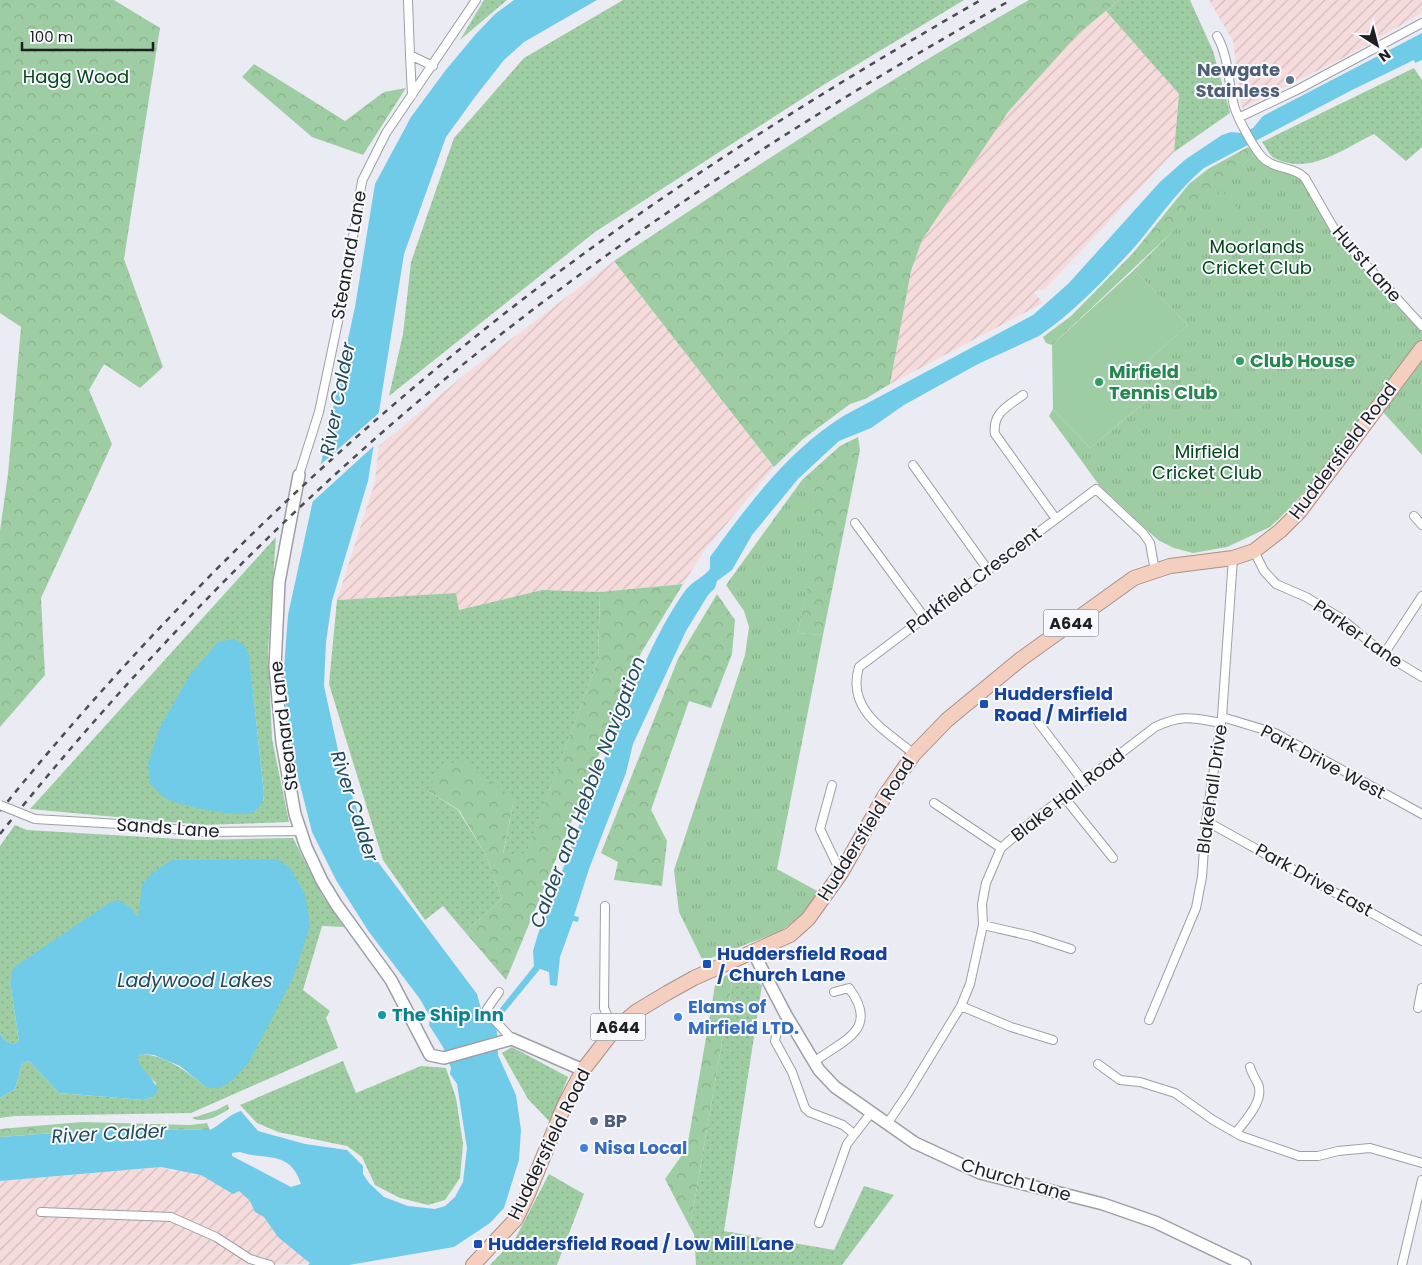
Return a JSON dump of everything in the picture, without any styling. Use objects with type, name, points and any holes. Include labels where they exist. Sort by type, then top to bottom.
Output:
[{"type":"highway","name":"Huddersfield Road","points":[[473,1265],[516,1219],[565,1104],[582,1070],[614,1030],[637,1011],[667,993],[694,978],[790,935],[808,919],[841,873],[884,796],[914,754],[960,708],[1022,659],[1134,578],[1170,566],[1233,558],[1254,551],[1280,531],[1300,512],[1422,348]]},
{"type":"street","points":[[408,0],[412,95]]},
{"type":"street","name":"Steanard Lane","points":[[476,0],[386,133],[362,182],[344,293],[319,412],[299,475],[279,582],[275,667],[282,742],[300,831],[322,881],[336,904],[391,980],[430,1055],[444,1058],[507,1040]]},
{"type":"street","points":[[1241,121],[1422,23]]},
{"type":"street","name":"Hurst Lane","points":[[1217,36],[1224,48],[1235,108],[1262,158],[1278,168],[1299,172],[1308,183],[1336,232],[1422,326]]},
{"type":"street","points":[[410,55],[433,66]]},
{"type":"street","points":[[1023,395],[997,414],[994,424],[995,434],[1056,519]]},
{"type":"street","points":[[913,465],[988,570]]},
{"type":"street","name":"Parkfield Crescent","points":[[914,754],[867,716],[858,698],[855,680],[859,667],[1096,489],[1144,533],[1150,543],[1155,571]]},
{"type":"street","points":[[1414,516],[1422,525]]},
{"type":"street","points":[[855,523],[924,618]]},
{"type":"street","name":"Parker Lane","points":[[1254,551],[1264,571],[1276,584],[1306,597],[1342,619],[1384,654],[1422,677]]},
{"type":"street","name":"Blakehall Drive","points":[[1148,1020],[1150,1010],[1196,908],[1202,877],[1206,821],[1222,720],[1233,558]]},
{"type":"street","points":[[1384,654],[1422,596]]},
{"type":"street","name":"Blake Hall Road","points":[[887,1124],[961,1006],[970,984],[983,925],[982,904],[986,884],[1002,848],[1083,781],[1155,726],[1174,718],[1222,720]]},
{"type":"street","name":"Park Drive West","points":[[1222,720],[1275,733],[1422,814]]},
{"type":"street","points":[[1038,722],[1083,781]]},
{"type":"street","points":[[832,785],[820,829],[841,873]]},
{"type":"street","points":[[1064,797],[1113,858]]},
{"type":"street","points":[[934,804],[1002,848]]},
{"type":"street","name":"Sands Lane","points":[[0,805],[36,819],[136,825],[201,832],[300,831]]},
{"type":"street","name":"Park Drive East","points":[[1206,821],[1422,941]]},
{"type":"street","points":[[605,906],[604,1008],[614,1030]]},
{"type":"street","points":[[983,925],[1031,936],[1072,949]]},
{"type":"street","name":"Church Lane","points":[[753,952],[790,1023],[814,1062],[835,1087],[931,1152],[980,1173],[1103,1204],[1137,1216],[1245,1265]]},
{"type":"street","points":[[814,1062],[855,1034],[862,1020],[859,1002],[849,988],[834,992]]},
{"type":"street","points":[[1418,1008],[1422,988]]},
{"type":"street","points":[[499,992],[487,1009],[489,1016],[501,1028],[507,1040],[582,1070]]},
{"type":"street","points":[[961,1006],[1011,1027],[1053,1040]]},
{"type":"street","points":[[790,1023],[777,1031],[774,1038],[792,1072],[805,1108],[809,1112],[843,1125],[854,1134]]},
{"type":"street","points":[[1098,1064],[1120,1080],[1140,1082],[1175,1093],[1213,1120],[1236,1133],[1299,1156],[1318,1156],[1370,1148],[1422,1163]]},
{"type":"street","points":[[1236,1133],[1255,1106],[1259,1095],[1258,1085],[1252,1077],[1250,1067]]},
{"type":"street","points":[[819,1223],[847,1144],[872,1113]]},
{"type":"street","points":[[1402,1265],[1422,1180]]},
{"type":"street","points":[[42,1212],[171,1217],[216,1237],[250,1259],[270,1265]]},
{"type":"shaded area","points":[[1209,0],[1422,0],[1422,13],[1349,55],[1242,108],[1233,41]]},
{"type":"shaded area","points":[[1106,11],[1179,94],[1174,152],[1045,289],[1034,292],[1043,303],[890,384],[911,271],[922,240],[1008,112],[1078,34]]},
{"type":"shaded area","points":[[614,261],[774,467],[703,552],[683,584],[600,592],[542,590],[459,610],[456,593],[337,600],[375,482],[379,446],[468,372]]},
{"type":"shaded area","points":[[161,1167],[174,1171],[188,1168],[240,1190],[310,1264],[0,1265],[0,1181]]},
{"type":"green space","name":"Hagg Wood","points":[[0,0],[114,0],[160,28],[124,259],[163,367],[140,388],[104,364],[89,390],[112,444],[41,598],[45,675],[0,727],[0,531],[8,474],[21,327],[0,313]]},
{"type":"green space","points":[[484,0],[507,0],[460,40]]},
{"type":"green space","points":[[623,0],[964,0],[825,84],[595,232],[389,396],[403,334],[411,262],[454,138],[524,58]]},
{"type":"green space","points":[[1029,0],[1119,0],[1078,34],[1008,112],[922,240],[911,271],[890,384],[865,399],[850,404],[803,439],[774,467],[614,261],[871,94]]},
{"type":"green space","points":[[1119,0],[1190,0],[1213,51],[1230,113],[1174,152],[1179,94],[1106,11]]},
{"type":"green space","points":[[254,64],[345,121],[384,92],[406,88],[363,155],[312,137],[242,77]]},
{"type":"green space","points":[[1414,68],[1422,80],[1422,147],[1406,161],[1374,134],[1326,158],[1300,164],[1287,163],[1274,158],[1262,142]]},
{"type":"green space","points":[[1248,147],[1255,154],[1052,345],[1046,343],[1043,337],[1071,316],[1133,253],[1189,184],[1208,169]]},
{"type":"green space","points":[[1255,154],[1264,162],[1280,171],[1298,173],[1310,190],[1333,235],[1422,331],[1422,343],[1331,460],[1292,506],[1270,527],[1227,547],[1193,553],[1174,548],[1158,540],[1099,485],[1049,416],[1053,409],[1090,448],[1155,394],[1136,371],[1188,325],[1134,270],[1201,203]]},
{"type":"green space","points":[[1222,191],[1248,219],[1234,232],[1208,204]]},
{"type":"green space","name":"Mirfield Tennis Club","points":[[1134,270],[1188,325],[1136,371],[1156,393],[1090,448],[1053,409],[1052,345]]},
{"type":"green space","points":[[1422,359],[1422,455],[1382,411]]},
{"type":"green space","points":[[858,437],[860,450],[823,635],[798,633],[818,525],[802,480],[840,446]]},
{"type":"green space","points":[[802,480],[819,525],[798,633],[823,635],[777,869],[819,892],[801,916],[781,931],[703,961],[679,912],[674,870],[745,655],[749,627],[744,611],[726,585]]},
{"type":"green space","points":[[276,537],[268,651],[272,739],[289,822],[203,825],[30,809]],"holes":[[[249,655],[264,794],[264,802]]]},
{"type":"green space","points":[[683,584],[641,653],[506,980],[465,932],[502,899],[487,857],[459,810],[428,791],[442,764],[464,762],[514,799],[503,854],[525,856],[598,660],[600,592]]},
{"type":"green space","points":[[542,590],[600,592],[598,660],[525,857],[503,855],[514,799],[428,791],[458,810],[487,857],[502,899],[465,932],[443,906],[425,920],[383,860],[329,684],[337,600],[456,593],[459,610]]},
{"type":"green space","points":[[717,594],[735,620],[732,654],[711,708],[689,701],[651,810],[667,841],[662,886],[614,880],[618,862],[601,853],[678,659]]},
{"type":"green space","points":[[15,825],[27,830],[197,840],[293,838],[322,895],[344,927],[322,926],[303,990],[330,1011],[326,1018],[338,1048],[191,1113],[14,1116],[0,1118],[0,1098],[15,1089],[22,1063],[29,1061],[59,1093],[144,1100],[152,1097],[156,1083],[140,1068],[137,1058],[141,1054],[151,1055],[168,1061],[184,1070],[207,1088],[138,918],[10,982],[19,1041],[14,1044],[6,1041],[0,1034],[0,846]]},
{"type":"green space","points":[[734,972],[762,985],[724,1231],[834,1250],[864,1186],[894,1195],[842,1265],[696,1265],[694,1234],[690,1227]]},
{"type":"green space","points":[[734,972],[690,1227],[665,1179],[687,1148],[716,980]]},
{"type":"green space","points":[[512,1047],[568,1077],[550,1122],[528,1099],[502,1053]]},
{"type":"green space","points":[[343,1061],[356,1093],[421,1066],[446,1068],[456,1098],[463,1144],[460,1178],[445,1200],[428,1205],[400,1198],[375,1185],[362,1157],[347,1146],[278,1132],[257,1123],[240,1105]]},
{"type":"green space","points":[[228,1104],[229,1109],[207,1120],[192,1118],[217,1110]]},
{"type":"green space","points":[[82,1122],[190,1125],[207,1123],[210,1130],[108,1129],[0,1137],[0,1129]]},
{"type":"green space","points":[[549,1174],[584,1194],[557,1265],[490,1265],[515,1239]]},
{"type":"water","name":"River Calder","points":[[514,0],[597,0],[524,42],[504,60],[446,137],[404,254],[368,481],[332,601],[326,642],[324,686],[340,759],[366,837],[378,862],[477,994],[483,1016],[490,1021],[534,966],[533,951],[538,934],[614,734],[652,647],[685,591],[710,569],[710,557],[755,498],[788,461],[805,444],[845,415],[1033,315],[1069,283],[1160,182],[1186,159],[1222,135],[1231,132],[1241,133],[1253,128],[1263,116],[1422,33],[1422,60],[1415,63],[1414,60],[1352,90],[1204,168],[1175,197],[1120,262],[1087,296],[1052,327],[1039,336],[978,364],[904,405],[871,428],[839,441],[798,479],[752,535],[732,570],[717,581],[715,588],[708,595],[686,631],[633,744],[626,773],[589,869],[574,916],[579,917],[578,922],[573,921],[560,957],[557,986],[550,985],[549,972],[540,969],[494,1025],[497,1031],[498,1055],[516,1095],[521,1130],[519,1160],[504,1208],[490,1223],[454,1247],[349,1265],[308,1265],[310,1263],[278,1237],[264,1217],[255,1212],[250,1201],[239,1191],[233,1194],[201,1175],[161,1167],[0,1181],[0,1137],[108,1129],[210,1130],[241,1111],[258,1131],[305,1144],[347,1150],[363,1166],[363,1174],[369,1183],[384,1197],[408,1206],[435,1209],[445,1206],[455,1197],[463,1182],[467,1148],[457,1084],[450,1074],[451,1068],[443,1047],[429,1025],[430,1017],[420,999],[369,932],[336,880],[312,832],[294,761],[283,682],[288,615],[355,307],[375,184],[411,117],[445,71],[495,14]],"holes":[[[240,1152],[275,1158],[283,1161],[296,1173],[301,1184],[291,1187],[232,1156],[232,1153]]]},
{"type":"water","points":[[234,639],[244,645],[249,655],[264,794],[258,808],[249,814],[205,809],[167,799],[150,784],[148,764],[160,727],[190,675],[218,642]]},
{"type":"water","name":"Ladywood Lakes","points":[[277,859],[290,868],[305,894],[310,926],[293,978],[249,1062],[233,1080],[219,1088],[207,1088],[180,1066],[154,1055],[141,1054],[137,1058],[139,1063],[154,1082],[158,1091],[152,1097],[144,1100],[59,1093],[29,1061],[22,1063],[15,1089],[0,1098],[0,1034],[6,1041],[14,1044],[19,1041],[10,982],[13,968],[109,903],[119,900],[131,908],[138,918],[142,885],[152,873],[172,860]]},
{"type":"pier","points":[[380,412],[376,444],[310,504],[319,466]]},
{"type":"railway","points":[[0,811],[58,741],[180,606],[310,479],[447,360],[573,262],[686,182],[803,106],[981,0]]},
{"type":"railway","points":[[0,834],[47,776],[145,664],[196,610],[303,505],[414,405],[555,293],[703,189],[855,91],[1011,0]]},
{"type":"place","name":"Newgate Stainless","points":[[1290,80]]},
{"type":"place","name":"Club House","points":[[1240,361]]},
{"type":"place","name":"Mirfield Tennis Club","points":[[1099,382]]},
{"type":"place","name":"Huddersfield Road / Mirfield","points":[[984,704]]},
{"type":"place","name":"Huddersfield Road / Church Lane","points":[[707,964]]},
{"type":"place","name":"The Ship Inn","points":[[382,1015]]},
{"type":"place","name":"Elams of Mirfield LTD.","points":[[678,1017]]},
{"type":"place","name":"BP","points":[[594,1121]]},
{"type":"place","name":"Nisa Local","points":[[584,1148]]},
{"type":"place","name":"Huddersfield Road / Low Mill Lane","points":[[478,1244]]},
{"type":"park label","name":"Moorlands Cricket Club","points":[[1257,257]]},
{"type":"park label","name":"Mirfield Cricket Club","points":[[1207,462]]},
{"type":"water label","name":"Calder and Hebble Navigation","points":[[587,792]]}]
